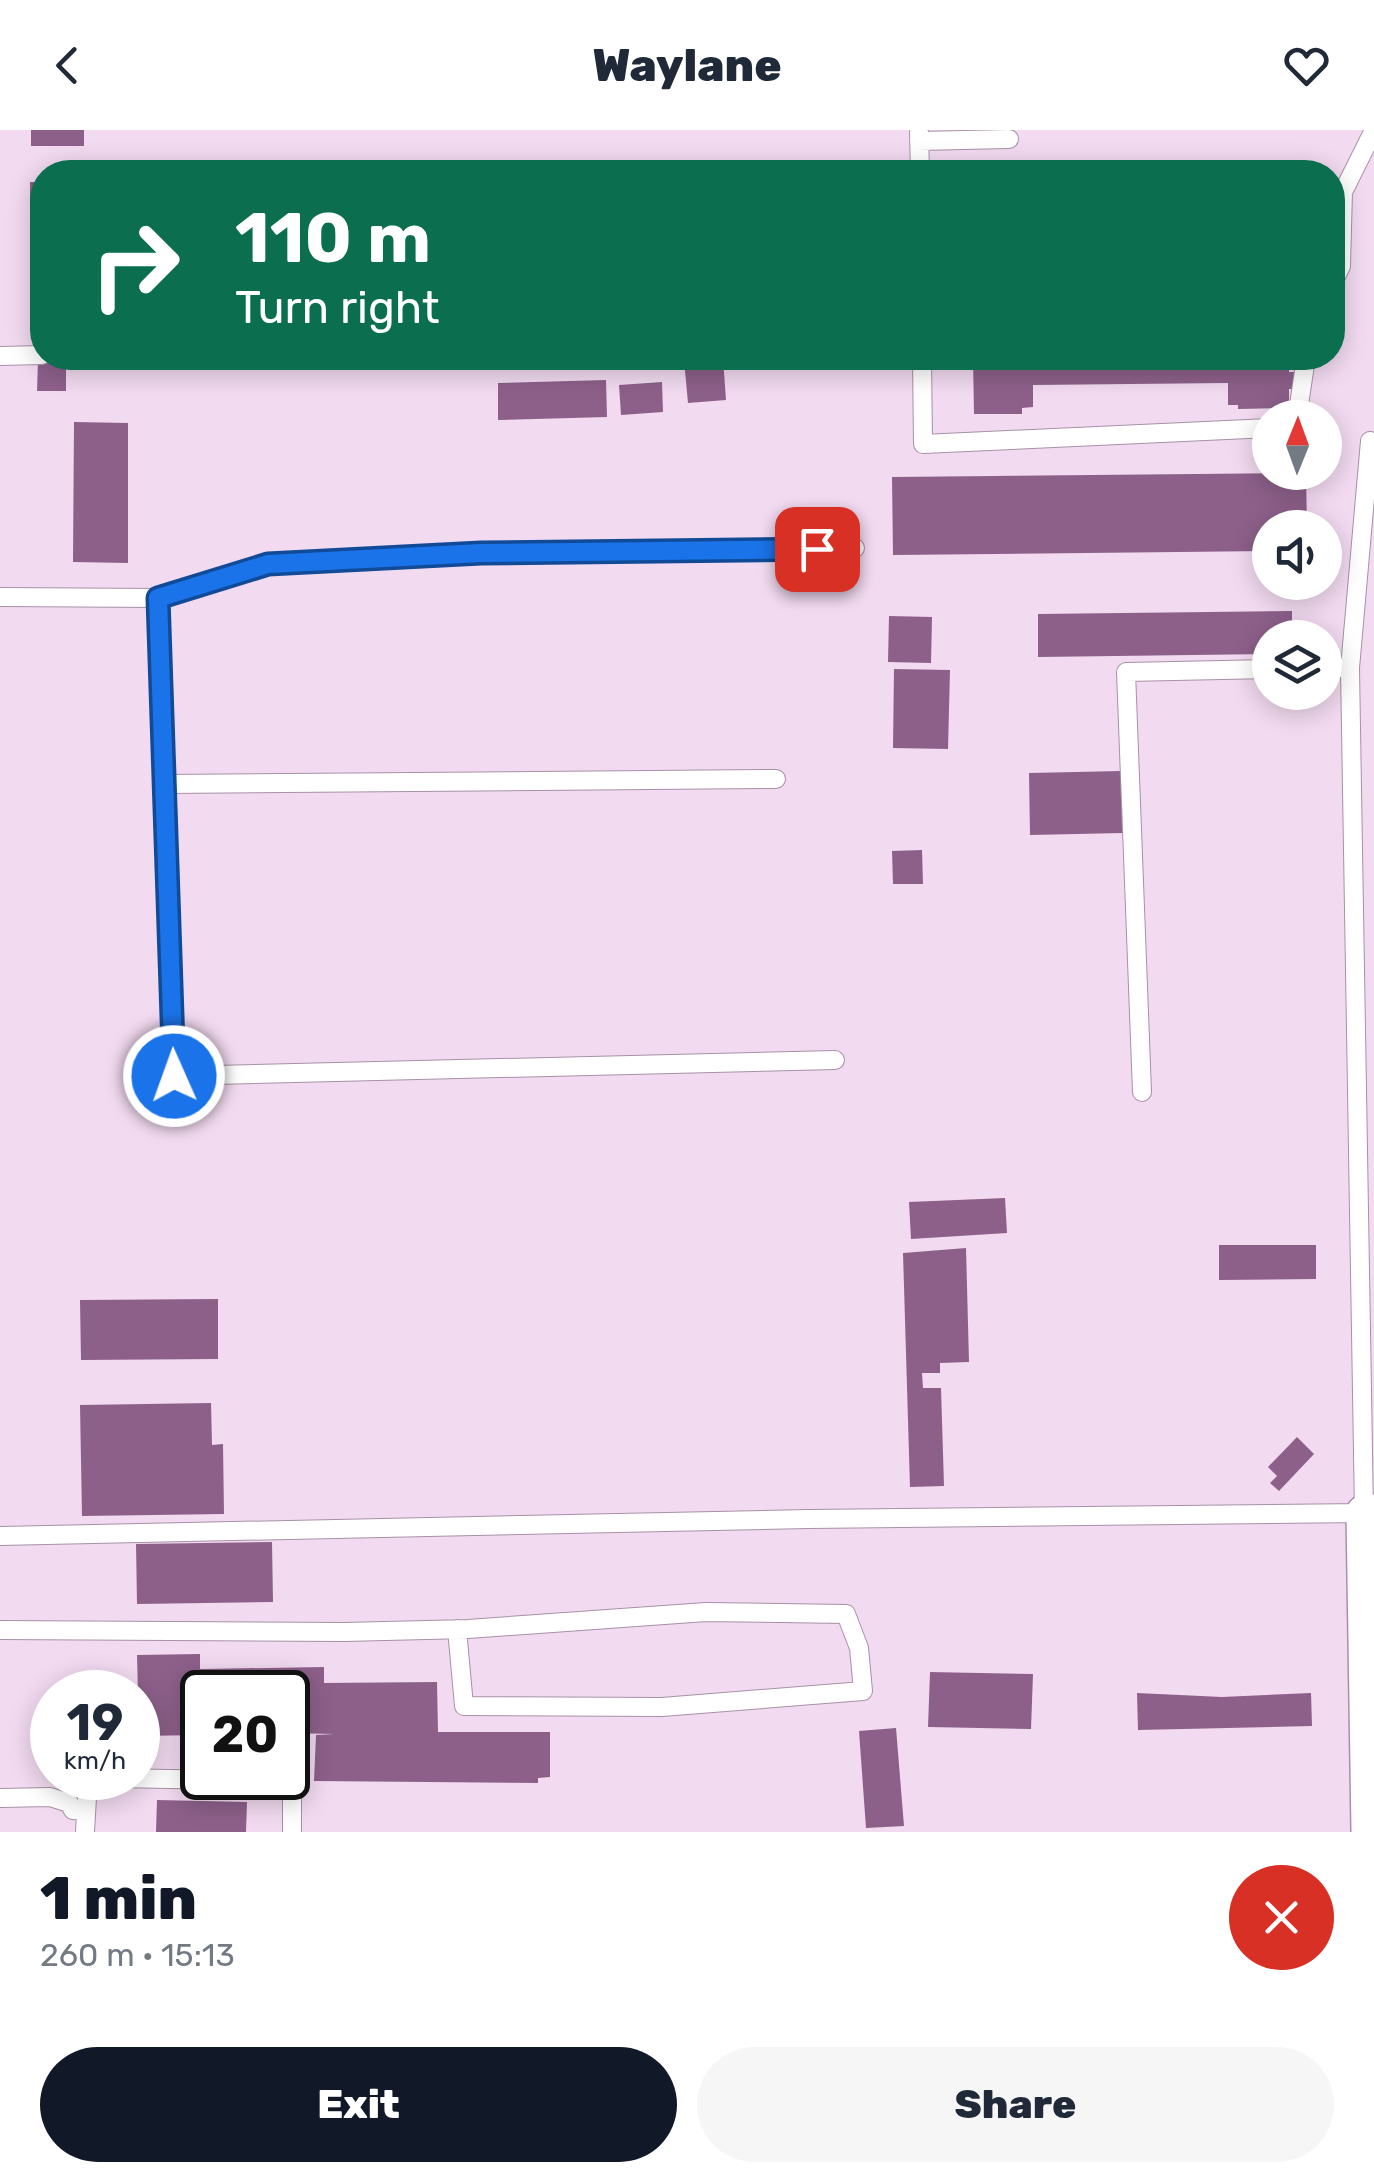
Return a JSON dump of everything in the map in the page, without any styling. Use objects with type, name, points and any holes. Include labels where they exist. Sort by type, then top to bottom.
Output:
[{"type":"street","points":[[1368,1830],[1369,1513]]},
{"type":"lane","points":[[1345,188],[1373,132]]},
{"type":"lane","points":[[919,136],[1008,139]]},
{"type":"lane","points":[[0,356],[30,355]]},
{"type":"lane","points":[[922,370],[922,444],[1252,429]]},
{"type":"lane","points":[[1300,400],[1304,370]]},
{"type":"lane","points":[[0,1536],[808,1518],[1369,1513],[1365,875],[1350,668],[1370,441]]},
{"type":"lane","points":[[0,597],[158,598],[268,564],[481,553],[856,548]]},
{"type":"lane","points":[[158,598],[174,1076],[835,1060]]},
{"type":"lane","points":[[1342,668],[1350,668]]},
{"type":"lane","points":[[1142,1092],[1126,672],[1252,669]]},
{"type":"lane","points":[[165,784],[776,779]]},
{"type":"lane","points":[[0,1630],[344,1632],[457,1629],[706,1612],[846,1614],[858,1648],[863,1691],[662,1706],[464,1706],[457,1629]]},
{"type":"lane","points":[[85,1832],[88,1780],[93,1778],[280,1778],[292,1786],[292,1832]]},
{"type":"lane","points":[[0,1798],[50,1797],[69,1803],[74,1810],[86,1811]]},
{"type":"building","points":[[31,130],[84,130],[84,146],[31,146]]},
{"type":"building","points":[[38,370],[66,370],[66,391],[37,391]]},
{"type":"building","points":[[685,370],[724,370],[726,400],[688,403]]},
{"type":"building","points":[[973,370],[1296,372],[1296,389],[1289,389],[1289,400],[1252,400],[1252,409],[1228,405],[1228,383],[1033,385],[1033,407],[1022,408],[1022,414],[974,414]]},
{"type":"building","points":[[606,380],[607,417],[498,420],[498,383]]},
{"type":"building","points":[[662,382],[663,412],[621,415],[619,385]]},
{"type":"building","points":[[74,422],[128,423],[128,563],[73,562]]},
{"type":"building","points":[[1252,474],[1252,490],[1306,490],[1307,510],[1252,510],[1252,551],[893,555],[892,477]]},
{"type":"building","points":[[1292,611],[1292,620],[1252,620],[1252,654],[1038,657],[1038,614]]},
{"type":"building","points":[[889,616],[932,617],[931,663],[888,662]]},
{"type":"building","points":[[894,669],[950,670],[948,749],[893,748]]},
{"type":"building","points":[[1122,771],[1123,833],[1030,835],[1029,773]]},
{"type":"building","points":[[922,850],[923,884],[893,884],[892,851]]},
{"type":"building","points":[[1005,1198],[1007,1233],[911,1239],[909,1202]]},
{"type":"building","points":[[1219,1245],[1316,1245],[1316,1279],[1219,1280]]},
{"type":"building","points":[[966,1248],[969,1362],[940,1363],[940,1373],[922,1373],[923,1388],[941,1388],[944,1486],[910,1487],[903,1253]]},
{"type":"building","points":[[218,1299],[218,1359],[81,1360],[80,1300]]},
{"type":"building","points":[[211,1403],[212,1445],[223,1444],[224,1514],[82,1516],[80,1405]]},
{"type":"building","points":[[1297,1437],[1314,1454],[1279,1491],[1270,1483],[1277,1476],[1268,1467]]},
{"type":"building","points":[[272,1542],[273,1602],[137,1604],[136,1544]]},
{"type":"building","points":[[200,1654],[200,1669],[324,1667],[324,1683],[437,1682],[438,1732],[550,1732],[550,1777],[538,1778],[538,1783],[314,1781],[316,1735],[334,1734],[310,1733],[310,1670],[180,1670],[180,1735],[160,1736],[160,1670],[137,1670],[137,1655]]},
{"type":"building","points":[[930,1672],[1033,1674],[1031,1729],[928,1727]]},
{"type":"building","points":[[1137,1693],[1222,1697],[1311,1693],[1312,1726],[1138,1730]]},
{"type":"building","points":[[896,1728],[904,1826],[866,1828],[859,1731]]},
{"type":"building","points":[[157,1800],[247,1802],[246,1832],[156,1832]]},
{"type":"route","points":[[174,1076],[158,598],[268,564],[481,553],[817,549]]}]
